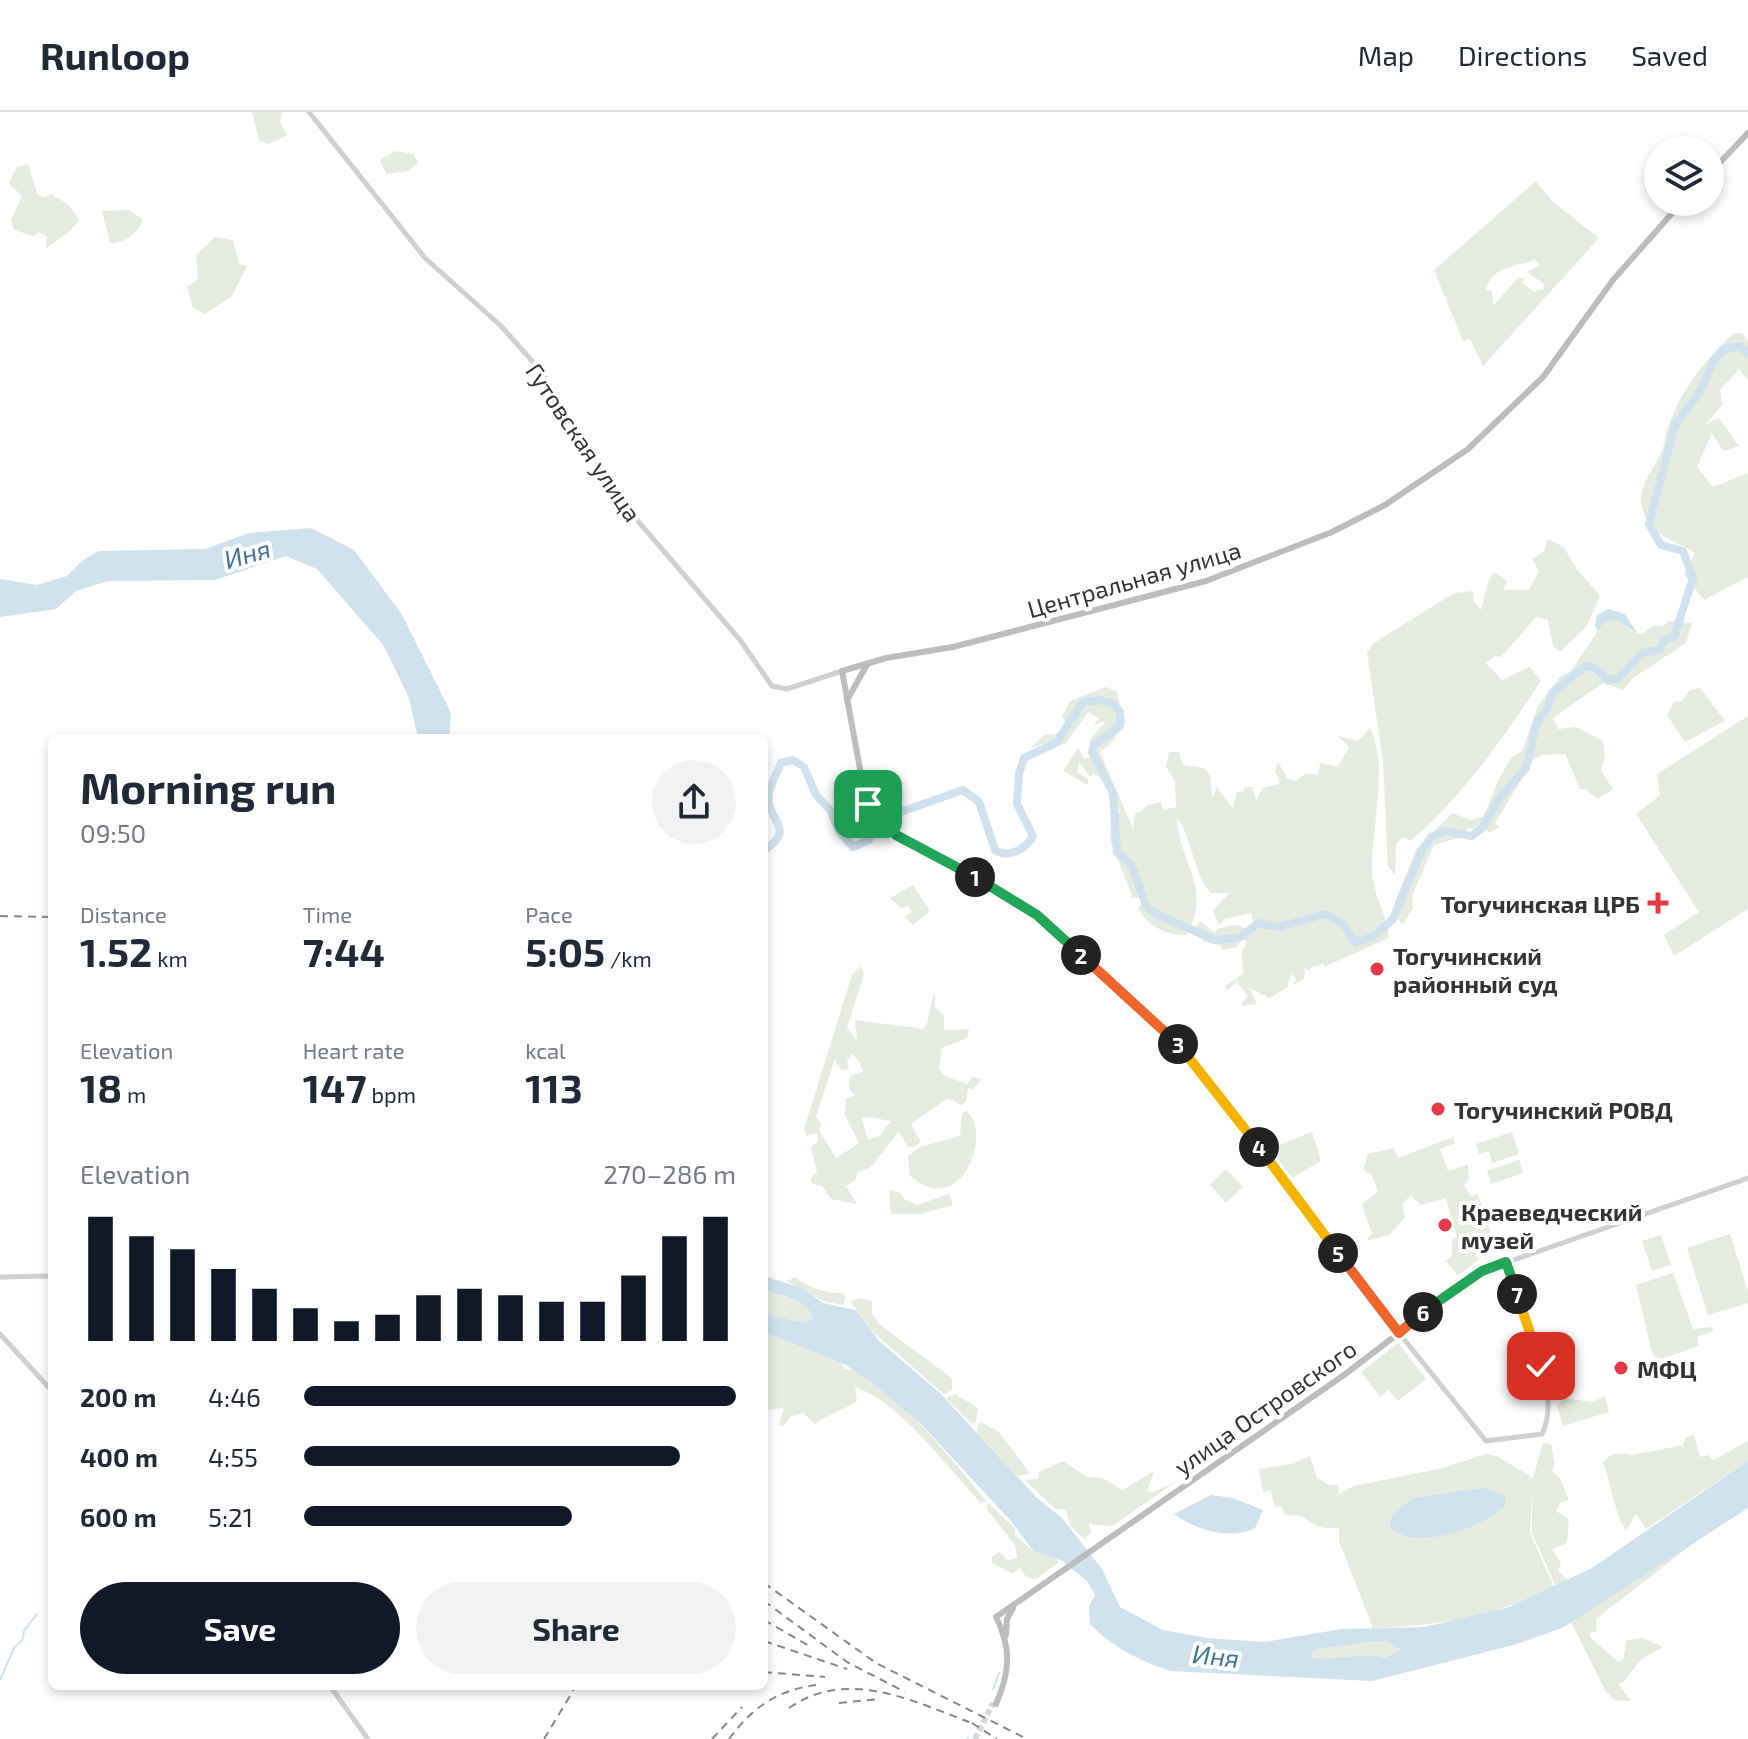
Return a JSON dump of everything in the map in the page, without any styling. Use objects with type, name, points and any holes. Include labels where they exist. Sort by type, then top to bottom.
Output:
[{"type":"main road","points":[[1724,158],[1748,133]]},
{"type":"main road","name":"Центральная улица","points":[[842,671],[953,647],[1206,581],[1332,532],[1385,505],[1468,449],[1543,377],[1613,280],[1670,216]]},
{"type":"main road","points":[[847,700],[868,663]]},
{"type":"main road","points":[[842,671],[850,676],[854,684]]},
{"type":"main road","points":[[842,671],[865,796],[882,823],[896,835],[1001,891],[1037,915],[1177,1042],[1399,1333]]},
{"type":"main road","name":"улица Островского","points":[[994,1703],[1007,1673],[1007,1619],[1018,1602],[1263,1432],[1399,1333]]},
{"type":"street","name":"Гутовская улица","points":[[309,112],[425,258],[501,326],[541,371],[619,499],[713,607],[772,686],[787,689],[842,671]]},
{"type":"street","name":"улица Островского","points":[[1399,1333],[1468,1280],[1506,1262],[1748,1178]]},
{"type":"street","points":[[1399,1333],[1486,1441],[1518,1439],[1544,1432],[1550,1402],[1548,1388],[1506,1262]]},
{"type":"street","points":[[0,1277],[48,1276]]},
{"type":"street","points":[[0,1334],[48,1387]]},
{"type":"street","points":[[333,1690],[368,1739]]},
{"type":"shaded area","points":[[252,112],[283,112],[280,121],[287,136],[268,144],[259,140]]},
{"type":"shaded area","points":[[395,151],[414,154],[418,163],[408,171],[386,174],[380,160]]},
{"type":"shaded area","points":[[28,164],[37,194],[45,198],[50,194],[68,204],[79,220],[68,233],[45,249],[47,237],[40,232],[33,236],[14,230],[11,220],[22,196],[9,183],[17,167]]},
{"type":"shaded area","points":[[1536,181],[1552,201],[1599,238],[1483,366],[1470,339],[1463,341],[1434,270]],"holes":[[[1534,260],[1540,265],[1527,272],[1544,284],[1543,289],[1534,292],[1522,283],[1525,278],[1518,278],[1493,306],[1492,292],[1486,289],[1494,276],[1506,268]]]},
{"type":"shaded area","points":[[128,210],[143,219],[141,224],[126,239],[110,243],[102,211]]},
{"type":"shaded area","points":[[215,237],[233,240],[239,264],[247,266],[232,296],[205,314],[193,308],[187,287],[198,279],[196,255]]},
{"type":"shaded area","points":[[1734,333],[1742,333],[1748,341],[1748,380],[1739,369],[1720,390],[1722,405],[1706,424],[1719,418],[1739,446],[1723,451],[1712,433],[1697,467],[1713,487],[1748,473],[1748,577],[1704,600],[1684,575],[1695,553],[1654,528],[1644,513],[1641,494],[1661,453],[1673,413],[1681,399],[1700,370]]},
{"type":"shaded area","points":[[1547,539],[1563,546],[1576,568],[1600,596],[1586,627],[1560,652],[1553,646],[1548,620],[1536,617],[1501,657],[1495,656],[1486,663],[1502,680],[1530,667],[1541,681],[1466,785],[1411,841],[1403,837],[1396,844],[1395,875],[1388,866],[1383,762],[1367,652],[1374,643],[1454,593],[1473,591],[1474,602],[1481,610],[1488,582],[1494,572],[1507,581],[1503,590],[1529,590],[1539,571],[1532,559],[1544,551]]},
{"type":"shaded area","points":[[1616,620],[1635,633],[1643,634],[1654,625],[1663,626],[1669,621],[1692,623],[1686,643],[1633,678],[1623,690],[1603,683],[1553,718],[1558,729],[1576,727],[1603,741],[1605,757],[1601,771],[1613,789],[1597,799],[1586,789],[1580,789],[1565,754],[1542,755],[1533,760],[1495,823],[1500,827],[1490,832],[1468,828],[1458,838],[1434,845],[1412,896],[1413,908],[1404,923],[1400,923],[1394,907],[1417,848],[1452,813],[1471,820],[1483,817],[1511,758],[1522,751],[1538,706],[1561,676],[1571,671],[1603,623]]},
{"type":"shaded area","points":[[1106,687],[1116,691],[1126,721],[1112,742],[1100,752],[1133,829],[1135,813],[1141,812],[1147,805],[1161,802],[1163,810],[1176,807],[1175,781],[1166,767],[1169,752],[1179,752],[1183,765],[1204,768],[1210,775],[1212,798],[1217,787],[1233,809],[1237,791],[1243,793],[1245,787],[1252,787],[1256,800],[1263,788],[1280,784],[1275,771],[1278,762],[1288,779],[1296,781],[1306,773],[1318,775],[1320,763],[1338,767],[1349,747],[1338,736],[1358,741],[1370,728],[1376,743],[1379,778],[1372,871],[1389,938],[1324,967],[1324,963],[1307,970],[1305,966],[1304,979],[1291,986],[1296,979],[1291,974],[1287,988],[1269,998],[1249,988],[1257,1004],[1241,1006],[1247,995],[1237,982],[1227,990],[1225,986],[1243,974],[1242,951],[1247,942],[1242,938],[1237,947],[1223,950],[1220,945],[1204,942],[1196,927],[1200,921],[1215,933],[1218,928],[1238,925],[1246,929],[1253,922],[1251,913],[1225,919],[1219,925],[1213,911],[1229,893],[1210,893],[1177,817],[1196,889],[1194,918],[1186,935],[1165,932],[1153,925],[1138,909],[1142,903],[1139,897],[1130,898],[1132,895],[1110,840],[1112,814],[1120,813],[1115,792],[1094,773],[1090,777],[1079,762],[1077,772],[1088,779],[1088,785],[1063,771],[1078,748],[1084,759],[1090,757],[1090,740],[1106,721],[1094,725],[1099,718],[1088,712],[1066,743],[1054,748],[1062,739],[1058,739],[1030,749],[1044,735],[1063,733],[1065,721],[1062,717],[1070,701]]},
{"type":"shaded area","points":[[1700,688],[1725,721],[1685,742],[1667,715],[1674,702],[1682,701],[1690,690]]},
{"type":"shaded area","points":[[1748,716],[1748,909],[1674,956],[1664,935],[1699,912],[1636,814],[1660,795],[1657,774]]},
{"type":"shaded area","points":[[913,885],[930,911],[913,925],[905,917],[912,912],[908,906],[901,908],[890,898]]},
{"type":"shaded area","points":[[861,966],[864,974],[847,1027],[857,1042],[855,1020],[924,1029],[935,992],[935,1007],[944,1016],[944,1030],[969,1029],[967,1038],[942,1048],[939,1069],[945,1076],[967,1084],[972,1077],[982,1079],[973,1089],[968,1088],[966,1102],[961,1105],[948,1098],[911,1124],[921,1142],[908,1147],[899,1131],[870,1168],[857,1172],[856,1180],[846,1186],[857,1204],[831,1199],[822,1186],[810,1180],[817,1172],[811,1147],[818,1141],[817,1133],[807,1136],[804,1129],[852,975]],"holes":[[[852,1054],[863,1072],[850,1076],[849,1088],[855,1096],[846,1098],[845,1115],[859,1143],[836,1158],[818,1129],[821,1125],[816,1116],[835,1059],[840,1069],[845,1070],[849,1068],[847,1061]],[[862,1119],[891,1121],[880,1136],[868,1140]]]},
{"type":"shaded area","points":[[966,1111],[974,1122],[976,1136],[968,1168],[958,1181],[944,1188],[928,1187],[910,1176],[908,1156],[920,1147],[960,1136],[962,1114]]},
{"type":"shaded area","points":[[1312,1132],[1321,1161],[1292,1178],[1269,1149]]},
{"type":"shaded area","points":[[1512,1132],[1519,1154],[1492,1163],[1489,1151],[1479,1154],[1476,1144]]},
{"type":"shaded area","points":[[1453,1137],[1455,1143],[1440,1149],[1448,1171],[1468,1164],[1469,1179],[1464,1186],[1471,1196],[1478,1194],[1493,1241],[1482,1244],[1476,1255],[1479,1259],[1458,1276],[1446,1261],[1452,1256],[1452,1241],[1457,1237],[1446,1198],[1421,1205],[1411,1195],[1402,1204],[1405,1218],[1389,1235],[1365,1241],[1372,1234],[1362,1204],[1378,1192],[1372,1175],[1363,1170],[1368,1154],[1394,1148],[1398,1158]]},
{"type":"shaded area","points":[[1519,1160],[1523,1173],[1491,1184],[1487,1171]]},
{"type":"shaded area","points":[[1226,1169],[1243,1187],[1226,1203],[1210,1185]]},
{"type":"shaded area","points":[[889,1190],[901,1193],[904,1199],[917,1205],[949,1194],[953,1205],[920,1214],[891,1214]]},
{"type":"shaded area","points":[[1730,1234],[1748,1291],[1748,1303],[1708,1315],[1687,1248]]},
{"type":"shaded area","points":[[1661,1235],[1671,1265],[1652,1271],[1642,1241]]},
{"type":"shaded area","points":[[1673,1273],[1693,1329],[1712,1327],[1714,1331],[1698,1336],[1698,1346],[1662,1359],[1653,1356],[1636,1285]]},
{"type":"shaded area","points":[[795,1277],[818,1289],[843,1293],[846,1296],[843,1305],[823,1301],[787,1281]]},
{"type":"shaded area","points":[[768,1291],[805,1307],[813,1320],[803,1323],[768,1314]]},
{"type":"shaded area","points":[[859,1298],[872,1301],[872,1314],[879,1324],[952,1378],[952,1390],[944,1394],[871,1330],[851,1302]]},
{"type":"shaded area","points":[[768,1334],[841,1363],[845,1369],[879,1386],[920,1424],[986,1501],[981,1503],[906,1421],[872,1395],[855,1387],[857,1401],[815,1424],[803,1413],[791,1416],[784,1426],[779,1425],[784,1408],[768,1410]]},
{"type":"shaded area","points":[[1398,1343],[1426,1379],[1398,1401],[1389,1390],[1380,1397],[1361,1372]]},
{"type":"shaded area","points":[[955,1394],[978,1408],[976,1422],[972,1424],[946,1398]]},
{"type":"shaded area","points":[[1605,1396],[1609,1412],[1563,1426],[1557,1405],[1565,1398],[1592,1402]]},
{"type":"shaded area","points":[[980,1422],[998,1431],[1030,1473],[1017,1476],[976,1432]]},
{"type":"shaded area","points":[[1694,1435],[1700,1457],[1709,1455],[1713,1460],[1748,1441],[1748,1461],[1646,1529],[1636,1514],[1626,1531],[1603,1462],[1614,1454],[1635,1455],[1683,1445],[1686,1437]]},
{"type":"shaded area","points":[[1543,1443],[1551,1444],[1555,1464],[1552,1471],[1560,1479],[1569,1500],[1561,1502],[1556,1511],[1569,1519],[1567,1543],[1552,1549],[1561,1563],[1558,1571],[1568,1580],[1556,1587],[1532,1533],[1532,1489],[1530,1533],[1554,1587],[1509,1606],[1466,1618],[1422,1625],[1373,1628],[1339,1541],[1339,1528],[1322,1527],[1301,1516],[1284,1515],[1282,1506],[1274,1507],[1271,1490],[1263,1492],[1259,1469],[1292,1464],[1310,1456],[1317,1478],[1329,1485],[1338,1485],[1339,1494],[1354,1486],[1443,1468],[1486,1454],[1497,1456],[1533,1478]]},
{"type":"shaded area","points":[[1063,1461],[1087,1477],[1102,1478],[1123,1490],[1154,1471],[1147,1491],[1151,1493],[1177,1481],[1112,1526],[1089,1524],[1091,1533],[1084,1539],[1071,1526],[1065,1509],[1055,1509],[1025,1480],[1038,1479],[1039,1472]]},
{"type":"shaded area","points":[[988,1503],[1015,1528],[1015,1535],[1034,1552],[1058,1559],[1058,1563],[1036,1579],[1026,1577],[1020,1567],[1013,1574],[992,1563],[992,1556],[1000,1552],[1007,1560],[1017,1558],[1015,1545],[986,1508]]},
{"type":"shaded area","points":[[1713,1528],[1596,1619],[1597,1631],[1590,1633],[1590,1637],[1618,1662],[1623,1660],[1627,1640],[1643,1638],[1663,1647],[1640,1660],[1624,1682],[1618,1684],[1631,1701],[1615,1700],[1606,1692],[1571,1622]]},
{"type":"shaded area","points":[[1387,1641],[1400,1650],[1384,1658],[1311,1657],[1314,1650]]},
{"type":"water","name":"Иня","points":[[311,528],[354,550],[401,613],[451,713],[449,734],[417,734],[409,698],[384,646],[317,569],[286,556],[215,580],[108,581],[76,591],[56,609],[0,617],[0,579],[37,585],[67,576],[83,560],[99,551],[205,549],[249,533]]},
{"type":"water","points":[[1608,609],[1625,614],[1638,634],[1616,620],[1603,623],[1598,631],[1595,626],[1597,615]]},
{"type":"water","name":"Иня","points":[[768,1277],[802,1288],[823,1303],[856,1310],[879,1341],[940,1393],[1037,1498],[1062,1518],[1102,1569],[1120,1607],[1163,1630],[1207,1638],[1264,1642],[1342,1629],[1425,1627],[1509,1607],[1592,1568],[1748,1461],[1748,1508],[1564,1627],[1517,1644],[1372,1681],[1171,1671],[1128,1653],[1090,1624],[1089,1606],[1095,1595],[1087,1581],[1061,1560],[1034,1552],[1010,1520],[922,1425],[880,1389],[846,1365],[768,1334],[768,1314],[803,1323],[813,1319],[805,1307],[768,1291]],"holes":[[[1375,1641],[1387,1641],[1400,1650],[1384,1658],[1311,1657],[1314,1650]]]},
{"type":"water","points":[[1484,1488],[1504,1495],[1506,1504],[1497,1513],[1467,1528],[1450,1534],[1416,1538],[1390,1527],[1392,1515],[1413,1498]]},
{"type":"water","points":[[1211,1495],[1233,1498],[1263,1510],[1255,1528],[1235,1533],[1214,1532],[1174,1514]]},
{"type":"waterway","points":[[768,847],[779,836],[780,830],[769,802],[771,786],[781,763],[793,760],[804,767],[816,795],[830,810],[839,831],[853,847],[869,840],[875,821],[963,790],[979,802],[995,850],[1000,853],[1016,851],[1033,836],[1017,804],[1019,774],[1024,758],[1056,743],[1083,702],[1100,700],[1112,703],[1120,712],[1120,726],[1094,745],[1092,752],[1113,793],[1117,852],[1132,866],[1146,906],[1154,913],[1215,940],[1239,938],[1258,923],[1279,927],[1326,914],[1343,924],[1355,942],[1373,937],[1393,919],[1422,850],[1431,837],[1445,831],[1472,836],[1482,828],[1499,799],[1526,768],[1537,722],[1547,709],[1552,693],[1586,666],[1595,668],[1608,680],[1618,679],[1642,653],[1660,650],[1664,640],[1674,637],[1693,578],[1683,551],[1661,545],[1649,524],[1675,425],[1701,390],[1714,360],[1724,349],[1740,346],[1748,353]]},
{"type":"waterway","points":[[0,1680],[15,1646],[22,1641],[24,1631],[37,1614]]},
{"type":"waterway","points":[[993,1689],[999,1673]]},
{"type":"tunnel","points":[[975,1739],[993,1703]]},
{"type":"railway","points":[[0,916],[48,917]]},
{"type":"railway","points":[[768,1586],[876,1663],[1027,1739]]},
{"type":"railway","points":[[768,1604],[847,1662],[905,1692]]},
{"type":"railway","points":[[768,1622],[811,1647]]},
{"type":"railway","points":[[768,1642],[847,1669]]},
{"type":"railway","points":[[768,1672],[825,1677]]},
{"type":"railway","points":[[729,1739],[766,1702],[789,1691],[816,1685]]},
{"type":"railway","points":[[789,1708],[811,1696],[833,1690],[856,1689],[902,1697],[969,1722]]},
{"type":"railway","points":[[544,1739],[574,1690]]},
{"type":"railway","points":[[839,1703],[879,1699]]},
{"type":"railway","points":[[712,1739],[742,1707]]},
{"type":"railway","points":[[972,1723],[997,1739]]},
{"type":"place","name":"Тогучинская ЦРБ","points":[[1658,903]]},
{"type":"place","name":"Тогучинский районный суд","points":[[1377,969]]},
{"type":"place","name":"Тогучинский РОВД","points":[[1438,1109]]},
{"type":"place","name":"Краеведческий музей","points":[[1445,1225]]},
{"type":"place","name":"МФЦ","points":[[1621,1368]]},
{"type":"route","points":[[868,804],[896,835],[1001,891],[1037,915],[1177,1042],[1399,1333],[1468,1280],[1506,1262],[1541,1366]]}]
